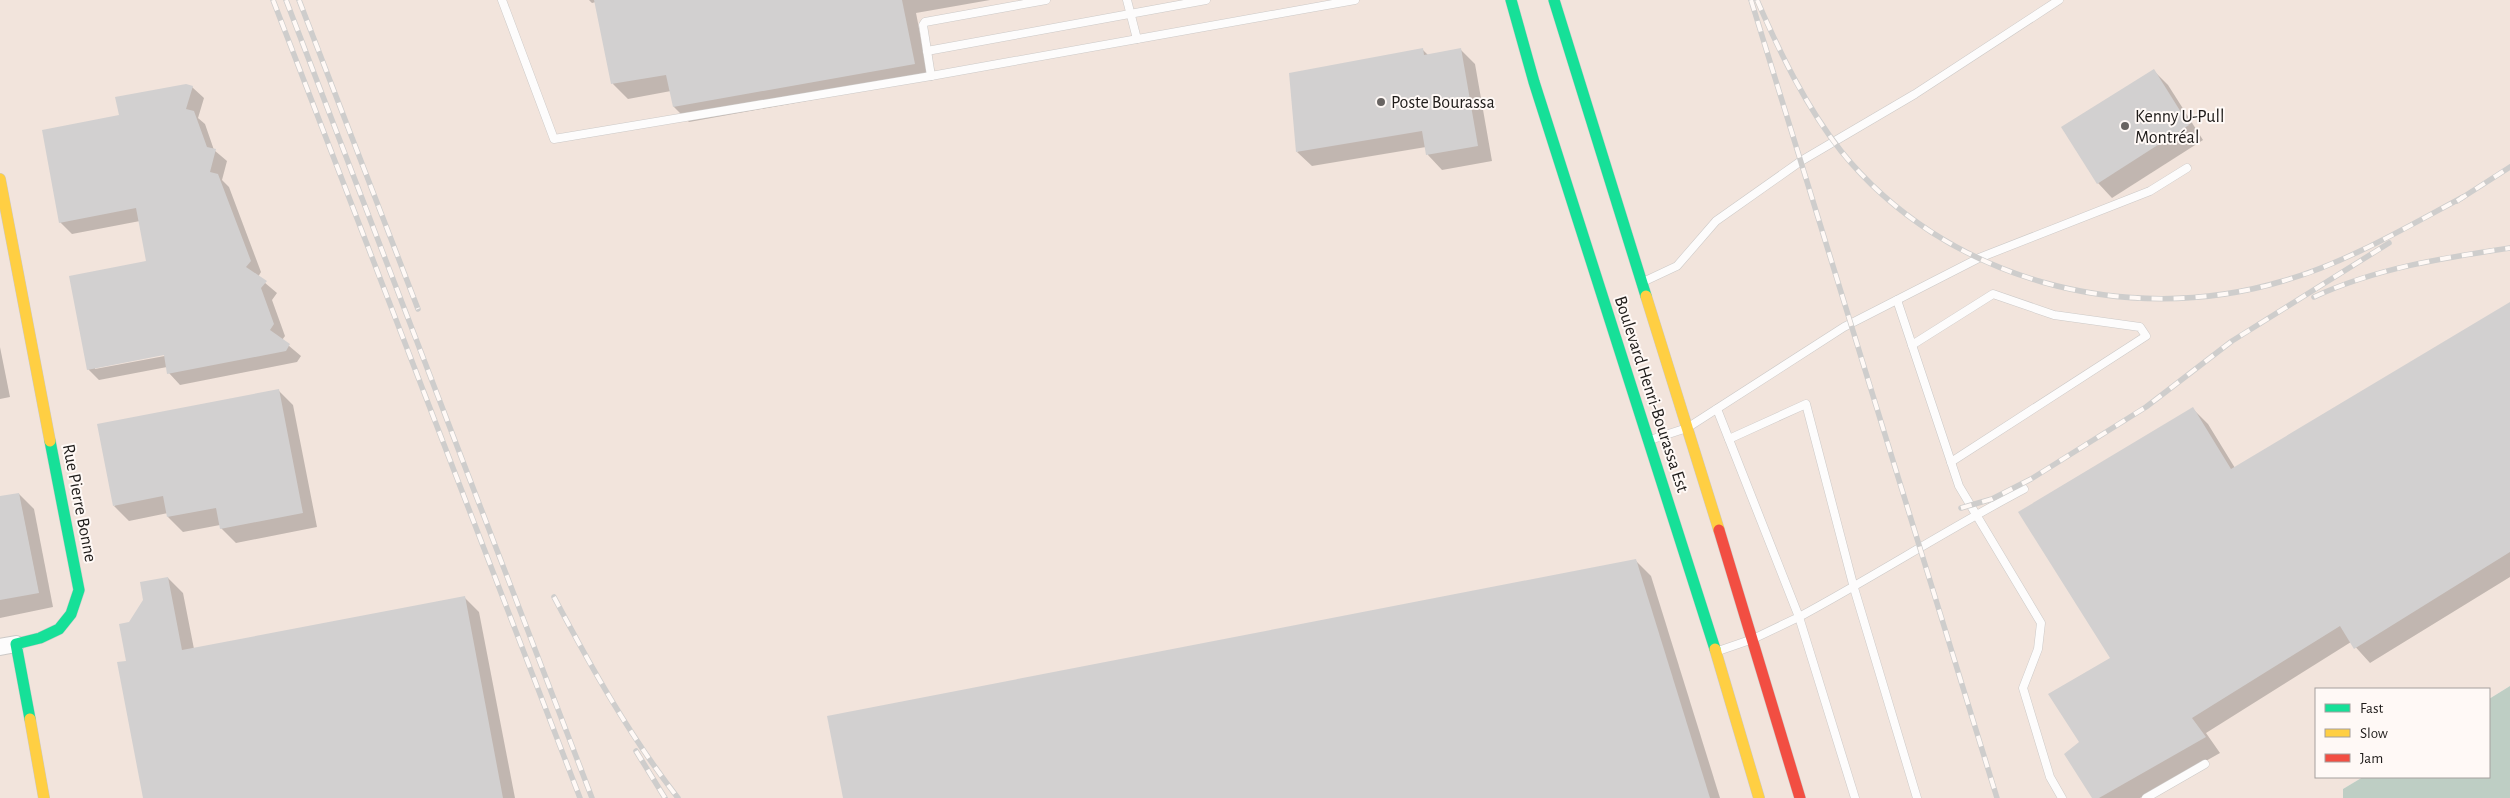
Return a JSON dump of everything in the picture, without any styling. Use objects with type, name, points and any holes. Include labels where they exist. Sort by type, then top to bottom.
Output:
[{"type":"main road","name":"Boulevard Henri-Bourassa Est","points":[[1511,0],[1534,82],[1716,652],[1759,798]]},
{"type":"main road","name":"Boulevard Henri-Bourassa Est","points":[[1554,0],[1753,639],[1800,798]]},
{"type":"main road","name":"Rue Pierre Bonne","points":[[0,179],[3,217],[79,590],[76,606],[69,621],[43,639],[8,646],[44,798]]},
{"type":"lane","points":[[502,0],[554,139],[931,76],[1355,0]]},
{"type":"lane","points":[[931,76],[923,25],[925,22],[1046,0]]},
{"type":"lane","points":[[1127,0],[1137,39]]},
{"type":"lane","points":[[927,51],[1206,0]]},
{"type":"lane","points":[[1641,282],[1677,266],[1716,220],[1801,161],[1915,94],[2058,0]]},
{"type":"lane","points":[[1649,441],[1687,428],[1844,327],[1995,250],[2150,191],[2187,168]]},
{"type":"lane","points":[[1912,345],[1992,294],[2054,315],[2140,326],[2146,336],[1951,462]]},
{"type":"lane","points":[[1897,300],[1959,486],[2041,623],[2038,649],[2023,688],[2050,777],[2062,798]]},
{"type":"lane","points":[[1729,439],[1806,404],[1854,588],[1917,798]]},
{"type":"lane","points":[[1717,409],[1799,617],[1855,798]]},
{"type":"lane","points":[[1716,652],[1753,639],[1854,588],[1976,514],[2024,489]]},
{"type":"lane","points":[[2146,798],[2204,764]]},
{"type":"shaded area","points":[[0,0],[2510,0],[2510,686],[2490,698],[2490,688],[2315,688],[2315,778],[2361,778],[2343,789],[2343,798],[0,798]]},
{"type":"shaded area","points":[[2510,686],[2510,798],[2343,798],[2343,789],[2361,778],[2490,778],[2490,698]]},
{"type":"building","points":[[594,0],[902,0],[915,64],[673,107],[666,75],[611,84]]},
{"type":"building","name":"Poste Bourassa","points":[[1423,48],[1424,55],[1461,48],[1478,146],[1426,155],[1422,131],[1296,152],[1289,73]]},
{"type":"building","name":"Kenny U-Pull Montréal","points":[[2154,69],[2189,125],[2097,184],[2061,127]]},
{"type":"building","points":[[186,84],[193,86],[186,109],[194,111],[207,147],[216,149],[210,172],[218,174],[251,261],[246,267],[267,281],[261,288],[274,324],[270,330],[290,344],[286,351],[167,374],[164,355],[87,370],[69,276],[146,261],[136,208],[59,223],[42,130],[119,115],[115,97]]},
{"type":"building","points":[[2510,302],[2510,552],[2354,649],[2340,626],[2192,718],[2206,737],[2099,798],[2092,798],[2064,754],[2079,742],[2048,694],[2110,658],[2018,512],[2193,407],[2231,469]]},
{"type":"building","points":[[279,389],[303,513],[220,529],[216,508],[167,517],[163,496],[113,506],[97,424]]},
{"type":"building","points":[[19,493],[39,593],[0,600],[0,496]]},
{"type":"building","points":[[1636,559],[1710,798],[843,798],[827,716]]},
{"type":"building","points":[[168,577],[182,650],[465,596],[503,798],[143,798],[117,662],[126,661],[119,624],[129,622],[143,600],[140,582]]},
{"type":"railway","points":[[273,0],[580,798]]},
{"type":"railway","points":[[286,0],[592,798]]},
{"type":"railway","points":[[299,0],[418,309]]},
{"type":"railway","points":[[1751,0],[1997,798]]},
{"type":"railway","points":[[1757,0],[1784,59],[1816,115],[1841,151],[1883,196],[1932,232],[1985,261],[2042,282],[2102,295],[2162,299],[2223,294],[2283,281],[2330,265],[2375,244],[2463,197]]},
{"type":"railway","points":[[2457,201],[2510,167]]},
{"type":"railway","points":[[1961,508],[1992,499],[2031,479],[2146,407],[2232,341],[2389,243]]},
{"type":"railway","points":[[2314,297],[2337,287],[2386,271],[2435,260],[2510,248]]},
{"type":"railway","points":[[554,597],[627,725],[678,798]]},
{"type":"railway","points":[[636,751],[665,798]]},
{"type":"traffic: fast","points":[[1511,0],[1534,82],[1715,649]]},
{"type":"traffic: fast","points":[[1554,0],[1646,296]]},
{"type":"traffic: fast","points":[[30,719],[16,644],[40,638],[59,629],[71,614],[79,590],[50,441]]},
{"type":"traffic: slow","points":[[0,179],[50,441]]},
{"type":"traffic: slow","points":[[1646,296],[1719,530]]},
{"type":"traffic: slow","points":[[1715,649],[1759,798]]},
{"type":"traffic: slow","points":[[30,719],[44,798]]},
{"type":"traffic: jam","points":[[1719,530],[1800,798]]},
{"type":"place","name":"Poste Bourassa","points":[[1381,102]]},
{"type":"place","name":"Kenny U-Pull Montréal","points":[[2125,126]]}]
